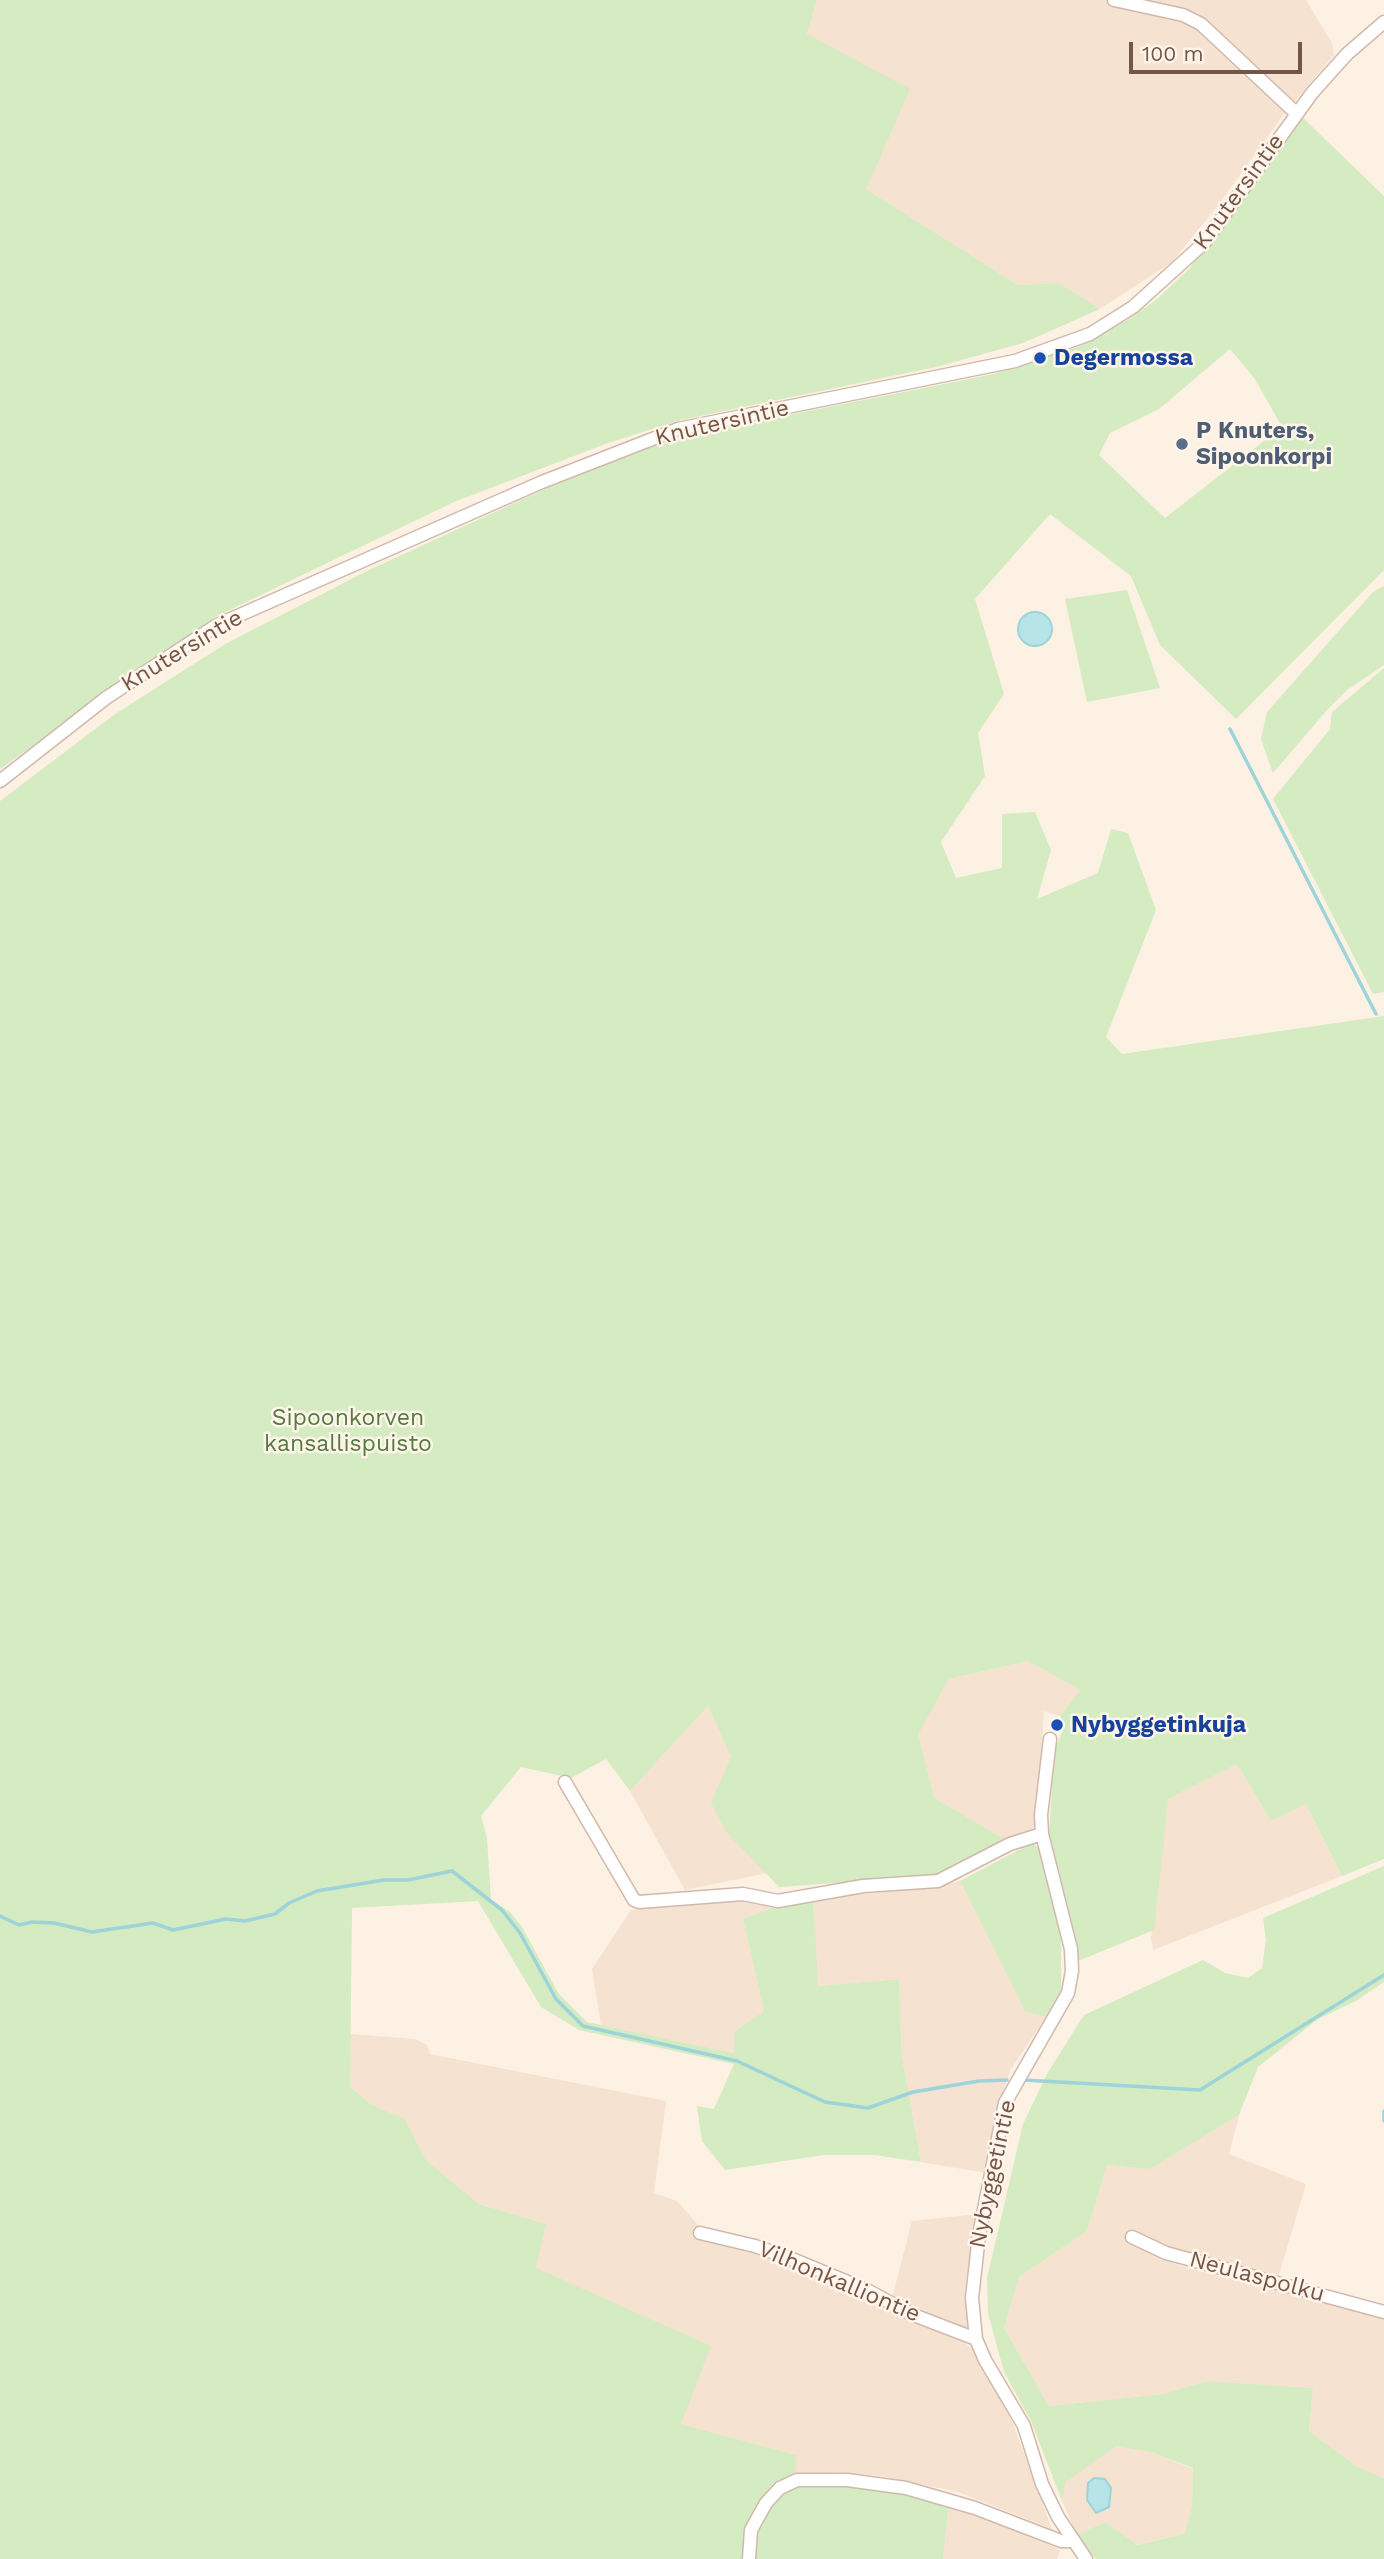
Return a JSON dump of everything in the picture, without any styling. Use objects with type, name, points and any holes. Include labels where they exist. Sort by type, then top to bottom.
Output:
[{"type":"street","points":[[1114,0],[1183,15],[1201,24],[1296,113]]},
{"type":"street","name":"Knutersintie","points":[[0,781],[106,698],[217,625],[542,482],[678,429],[1004,364],[1090,334],[1133,307],[1196,250],[1296,113],[1347,54],[1384,22]]},
{"type":"street","name":"Nybyggetintie","points":[[1050,1739],[1041,1815],[1042,1834],[1071,1949],[1072,1971],[1068,1993],[1005,2103],[977,2246],[972,2298],[976,2339],[1024,2426],[1042,2484],[1073,2541],[1086,2559]]},
{"type":"street","points":[[565,1782],[634,1900],[639,1902],[743,1894],[778,1901],[863,1886],[938,1881],[1010,1844],[1042,1834]]},
{"type":"street","name":"Vilhonkalliontie","points":[[699,2233],[755,2246],[792,2259],[867,2290],[912,2314],[976,2339]]},
{"type":"street","name":"Neulaspolku","points":[[1132,2237],[1166,2253],[1384,2312]]},
{"type":"street","points":[[749,2559],[751,2530],[766,2503],[780,2488],[797,2480],[847,2480],[906,2488],[975,2508],[1060,2541],[1073,2541]]},
{"type":"shaded area","points":[[817,0],[1306,0],[1332,43],[1334,55],[1284,114],[1216,208],[1172,262],[1100,309],[1059,283],[1018,285],[866,189],[807,34]]},
{"type":"shaded area","points":[[1028,1661],[1080,1690],[1060,1716],[1044,1711],[1037,1827],[1006,1840],[934,1798],[917,1734],[949,1679]]},
{"type":"shaded area","points":[[708,1706],[731,1757],[727,1833],[768,1873],[685,1890],[630,1791]]},
{"type":"shaded area","points":[[1237,1764],[1271,1821],[1306,1804],[1342,1876],[1153,1950],[1151,1938],[1168,1799]]},
{"type":"shaded area","points":[[960,1881],[1025,2010],[1046,2017],[1011,2069],[995,2113],[986,2173],[921,2162],[902,2057],[899,1979],[817,1986],[813,1899],[932,1887]]},
{"type":"shaded area","points":[[744,1900],[777,1906],[743,1919],[764,2011],[734,2032],[734,2053],[601,2025],[592,1969],[631,1910]]},
{"type":"shaded area","points":[[350,2034],[415,2039],[427,2045],[430,2054],[666,2101],[654,2193],[677,2201],[699,2226],[696,2238],[759,2252],[875,2299],[956,2337],[976,2351],[1013,2424],[1052,2529],[958,2492],[881,2476],[838,2472],[796,2476],[796,2455],[681,2424],[710,2346],[535,2268],[546,2224],[479,2204],[426,2160],[405,2119],[370,2104],[349,2085]]},
{"type":"shaded area","points":[[1239,2115],[1229,2154],[1306,2184],[1278,2278],[1178,2251],[1174,2264],[1384,2319],[1384,2478],[1358,2467],[1309,2431],[1313,2388],[1208,2381],[1163,2394],[1049,2406],[1004,2328],[1019,2277],[1087,2231],[1107,2165],[1150,2169]]},
{"type":"shaded area","points":[[978,2214],[966,2280],[967,2328],[892,2298],[912,2221]]},
{"type":"shaded area","points":[[1116,2446],[1154,2453],[1193,2469],[1192,2506],[1185,2534],[1136,2545],[1105,2522],[1077,2535],[1062,2501],[1065,2482]]},
{"type":"shaded area","points":[[949,2502],[1060,2550],[1057,2559],[943,2559]]},
{"type":"green space","points":[[0,0],[817,0],[807,34],[910,89],[866,189],[1018,285],[1059,283],[1100,309],[1023,343],[936,367],[681,420],[608,443],[454,502],[215,617],[0,769]]},
{"type":"green space","name":"Sipoonkorven kansallispuisto","points":[[1303,118],[1384,196],[1384,570],[1236,719],[1160,645],[1131,576],[1050,514],[975,599],[1004,694],[978,733],[985,776],[941,842],[956,878],[1002,868],[1002,814],[1035,812],[1051,850],[1037,899],[1098,873],[1111,829],[1128,833],[1156,910],[1106,1037],[1122,1054],[1384,1016],[1384,1859],[1342,1876],[1306,1804],[1271,1821],[1237,1764],[1168,1799],[1154,1930],[1078,1961],[1049,1838],[1054,1751],[1063,1730],[1060,1716],[1080,1690],[1028,1661],[949,1679],[918,1734],[934,1798],[1006,1840],[948,1872],[934,1876],[779,1887],[727,1833],[711,1803],[731,1757],[708,1706],[630,1791],[606,1759],[571,1778],[521,1767],[481,1816],[487,1838],[491,1900],[510,1912],[522,1927],[558,1993],[587,2022],[734,2053],[734,2032],[764,2011],[743,1919],[777,1906],[813,1899],[818,1986],[899,1979],[902,2057],[921,2162],[874,2155],[824,2155],[725,2170],[702,2141],[697,2106],[714,2109],[734,2064],[579,2030],[541,2007],[478,1901],[352,1908],[350,2086],[370,2104],[405,2119],[426,2160],[479,2204],[546,2224],[536,2268],[711,2346],[681,2424],[796,2455],[796,2476],[770,2489],[761,2503],[744,2559],[0,2559],[0,801],[115,714],[227,643],[369,570],[545,489],[641,450],[718,429],[994,374],[1080,346],[1156,300],[1189,269]],"holes":[[[1230,349],[1255,379],[1282,427],[1165,518],[1099,455],[1110,433],[1159,409]]]},
{"type":"green space","points":[[1384,586],[1384,665],[1347,690],[1273,773],[1261,739],[1267,712],[1373,592]]},
{"type":"green space","points":[[1127,590],[1160,688],[1087,702],[1065,599]]},
{"type":"green space","points":[[1384,668],[1384,992],[1373,994],[1273,799],[1330,729],[1332,712]]},
{"type":"green space","points":[[1032,1843],[1041,1849],[1061,1938],[1061,1990],[1046,2017],[1025,2011],[960,1881]]},
{"type":"green space","points":[[1384,1866],[1384,1982],[1356,2001],[1318,2019],[1258,2067],[1239,2115],[1150,2169],[1107,2165],[1087,2231],[1019,2277],[1004,2328],[1049,2406],[1163,2394],[1208,2381],[1313,2388],[1309,2431],[1358,2467],[1384,2478],[1384,2559],[1096,2559],[1077,2535],[1105,2522],[1137,2545],[1185,2534],[1192,2506],[1193,2468],[1154,2453],[1116,2446],[1066,2482],[1062,2501],[1031,2421],[1004,2372],[988,2313],[987,2278],[1023,2124],[1048,2072],[1084,2015],[1203,1960],[1225,1973],[1248,1978],[1262,1968],[1266,1940],[1263,1918]]},
{"type":"green space","points":[[794,2484],[845,2484],[949,2502],[943,2559],[754,2559],[754,2535],[769,2503]]},
{"type":"water","points":[[1035,612],[1047,617],[1052,629],[1047,641],[1035,646],[1023,641],[1018,629],[1023,617]]},
{"type":"water","points":[[1094,2478],[1105,2479],[1111,2488],[1109,2507],[1096,2513],[1087,2500],[1088,2483]]},
{"type":"waterway","points":[[1230,729],[1376,1014]]},
{"type":"waterway","points":[[0,1916],[19,1925],[32,1922],[54,1923],[92,1932],[153,1923],[173,1930],[226,1919],[245,1921],[275,1914],[289,1903],[317,1891],[384,1880],[408,1880],[452,1871],[502,1910],[520,1933],[556,1999],[583,2026],[737,2061],[825,2102],[868,2108],[913,2092],[979,2081],[1007,2080]]},
{"type":"waterway","points":[[1023,2080],[1200,2090],[1384,1975]]},
{"type":"waterway","points":[[1384,2111],[1384,2121]]},
{"type":"place","name":"Degermossa","points":[[1040,358]]},
{"type":"place","name":"P Knuters, Sipoonkorpi","points":[[1182,444]]},
{"type":"place","name":"Nybyggetinkuja","points":[[1057,1725]]}]
